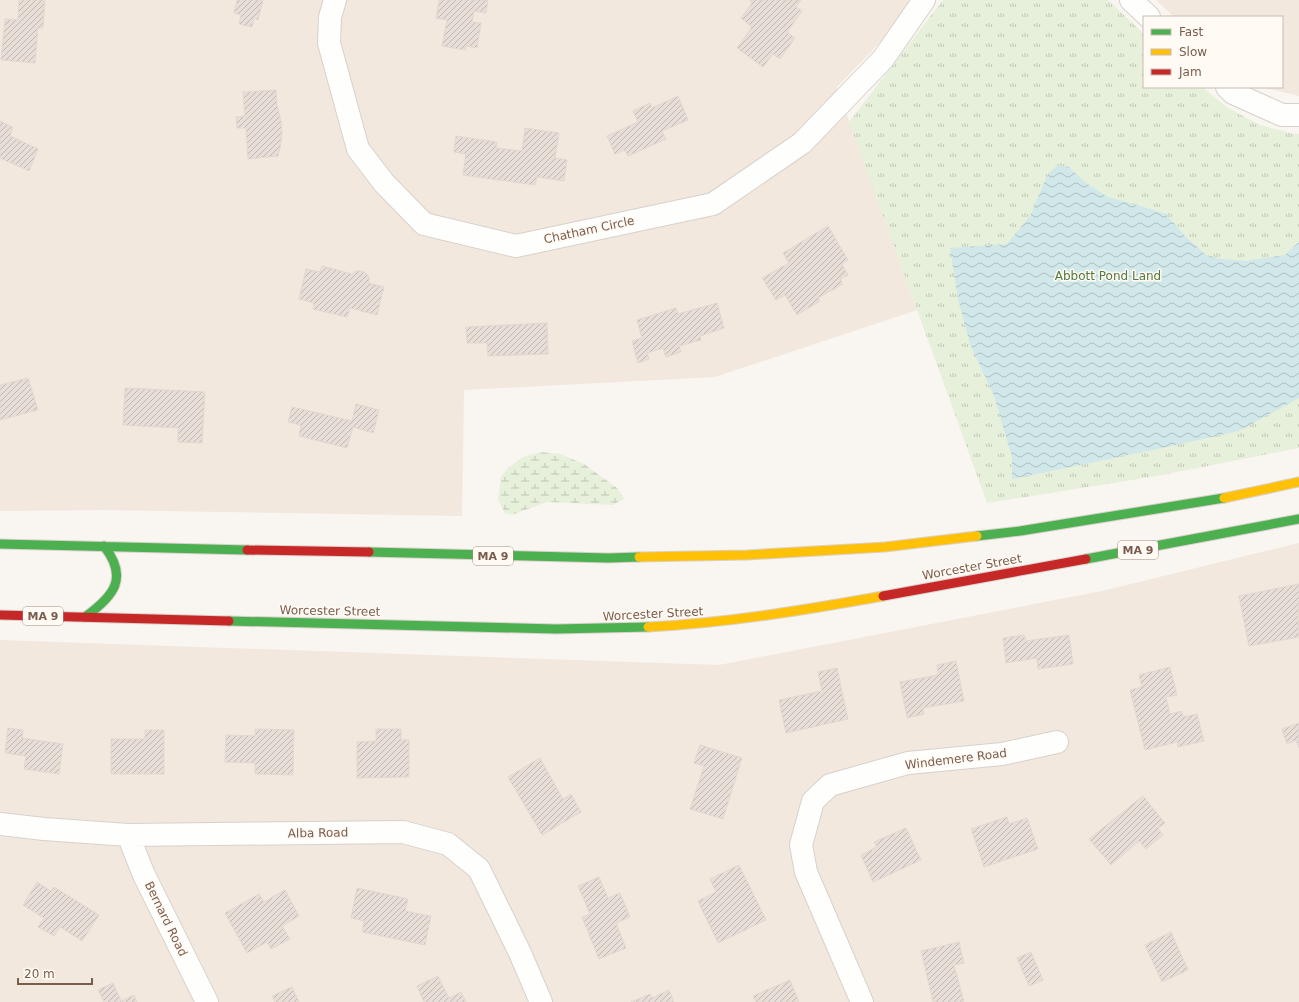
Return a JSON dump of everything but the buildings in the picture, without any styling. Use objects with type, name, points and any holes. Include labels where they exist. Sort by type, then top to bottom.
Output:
[{"type":"highway","name":"MA 9","points":[[0,544],[610,558],[702,557],[794,553],[885,547],[1020,531],[1231,497],[1299,482]]},
{"type":"highway","name":"Worcester Street","points":[[0,615],[563,629],[602,629],[692,624],[739,619],[828,605],[1299,519]]},
{"type":"highway","points":[[86,617],[98,609],[106,601],[116,583],[117,565],[114,557],[104,546]]},
{"type":"street","name":"Chatham Circle","points":[[335,0],[330,17],[329,43],[358,149],[384,183],[424,224],[516,246],[712,204],[802,143],[883,59],[924,0]]},
{"type":"street","points":[[1130,0],[1148,16]]},
{"type":"street","points":[[1228,88],[1233,93],[1282,115],[1299,115]]},
{"type":"street","name":"Windemere Road","points":[[862,1002],[806,872],[801,845],[813,801],[830,785],[908,763],[1002,754],[1057,742]]},
{"type":"street","name":"Alba Road","points":[[0,824],[44,830],[128,835],[403,832],[448,844],[479,869],[520,953],[541,1002]]},
{"type":"street","name":"Bernard Road","points":[[128,835],[144,875],[207,1002]]},
{"type":"shaded area","points":[[0,0],[912,0],[883,39],[837,87],[917,310],[715,377],[464,390],[462,516],[104,510],[0,511]]},
{"type":"shaded area","points":[[1156,0],[1299,0],[1299,96],[1266,88],[1283,88],[1283,16],[1173,16]]},
{"type":"shaded area","points":[[1299,543],[1299,1002],[0,1002],[0,640],[719,665],[1102,591]]},
{"type":"green space","name":"Abbott Pond Land","points":[[943,0],[1108,0],[1143,33],[1143,88],[1203,88],[1228,108],[1260,125],[1299,134],[1299,448],[1157,476],[987,503],[849,122]]},
{"type":"green space","points":[[541,452],[560,454],[584,464],[617,488],[624,499],[613,505],[547,502],[512,515],[505,513],[498,500],[501,477],[508,468],[523,457]]},
{"type":"water","points":[[1057,165],[1069,167],[1086,183],[1108,197],[1166,214],[1185,236],[1206,255],[1221,259],[1246,261],[1285,255],[1299,242],[1299,398],[1239,431],[1012,479],[1012,457],[994,396],[970,344],[958,299],[950,248],[1007,244],[1030,216],[1047,176]]},
{"type":"traffic: fast","points":[[977,536],[1020,531],[1224,498]]},
{"type":"traffic: fast","points":[[1086,559],[1299,519]]},
{"type":"traffic: fast","points":[[0,544],[247,550]]},
{"type":"traffic: fast","points":[[85,617],[104,602],[115,586],[117,577],[116,568],[112,557],[104,546]]},
{"type":"traffic: fast","points":[[369,552],[609,558],[639,557]]},
{"type":"traffic: fast","points":[[229,621],[556,629],[648,627]]},
{"type":"traffic: slow","points":[[1224,498],[1299,482]]},
{"type":"traffic: slow","points":[[639,557],[747,555],[885,547],[977,536]]},
{"type":"traffic: slow","points":[[648,627],[737,619],[883,596]]},
{"type":"traffic: jam","points":[[247,550],[369,552]]},
{"type":"traffic: jam","points":[[883,596],[1086,559]]},
{"type":"traffic: jam","points":[[0,615],[229,621]]}]
